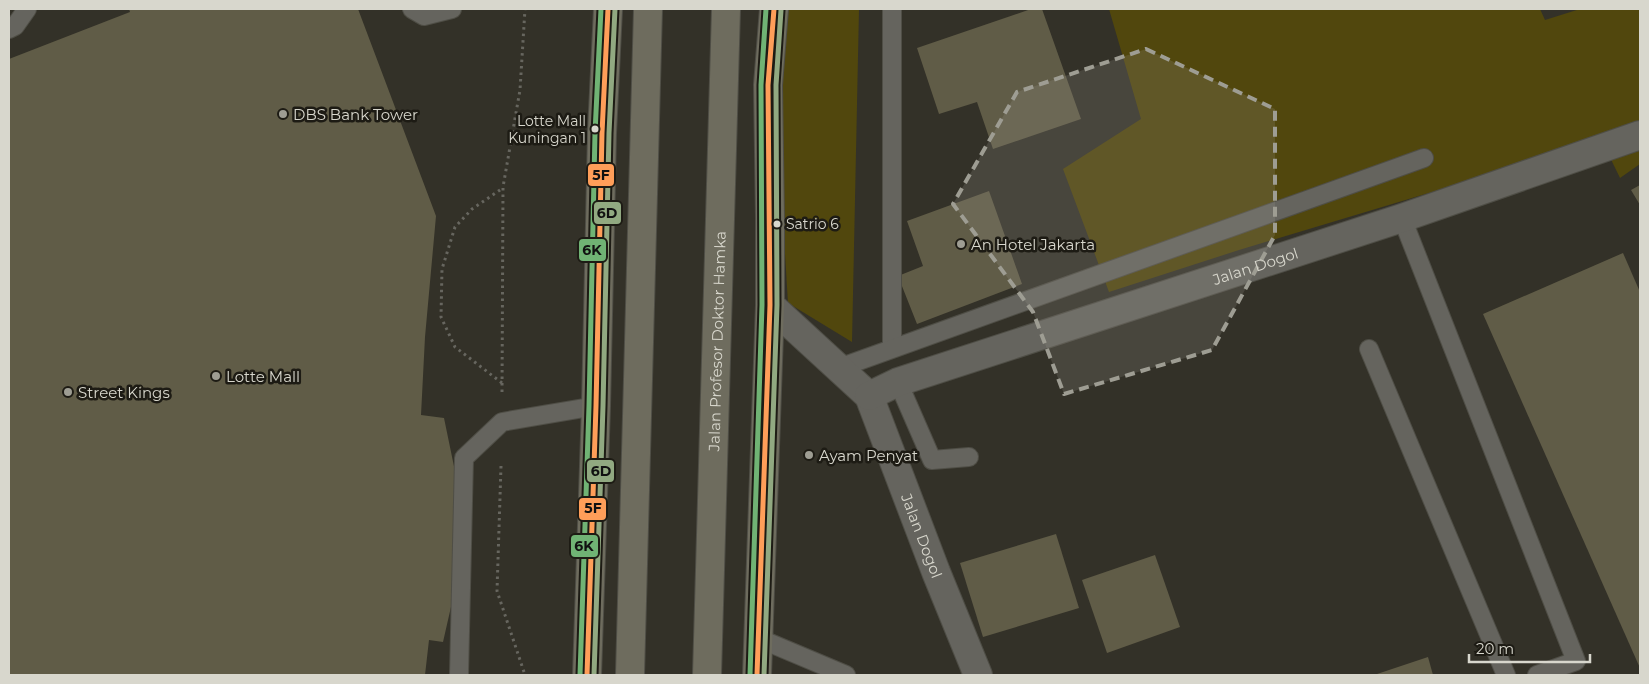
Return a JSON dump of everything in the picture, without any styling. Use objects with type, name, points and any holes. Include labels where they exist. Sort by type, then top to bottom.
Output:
[{"type":"main road","points":[[587,675],[596,406],[602,133],[608,9]]},
{"type":"main road","points":[[630,675],[648,9]]},
{"type":"main road","name":"Jalan Profesor Doktor Hamka","points":[[707,675],[726,9]]},
{"type":"main road","points":[[756,675],[770,305],[768,85],[774,9]]},
{"type":"street","name":"Jalan Dogol","points":[[869,396],[898,382],[1402,218],[1640,135]]},
{"type":"street","name":"Jalan Dogol","points":[[770,305],[869,396],[936,572],[978,675]]},
{"type":"lane","points":[[9,29],[15,26],[28,9]]},
{"type":"lane","points":[[412,9],[424,16],[452,9]]},
{"type":"lane","points":[[892,9],[892,348]]},
{"type":"lane","points":[[839,368],[1424,158]]},
{"type":"lane","points":[[1402,218],[1576,661],[1537,675]]},
{"type":"lane","points":[[1369,349],[1506,675]]},
{"type":"lane","points":[[898,382],[932,460],[969,457]]},
{"type":"lane","points":[[459,675],[464,458],[502,422],[596,406]]},
{"type":"lane","points":[[758,638],[846,675]]},
{"type":"path","points":[[525,9],[520,90],[503,187],[502,422],[497,591],[525,675]]},
{"type":"path","points":[[502,383],[455,347],[441,317],[442,269],[455,227],[472,209],[503,187]]},
{"type":"highlighted area","points":[[1146,49],[1275,109],[1275,235],[1212,350],[1064,394],[1033,312],[953,204],[1017,92]]},
{"type":"shaded area","points":[[776,9],[859,9],[852,342],[788,303],[776,107]]},
{"type":"shaded area","points":[[1109,9],[1540,9],[1545,20],[1580,9],[1640,9],[1640,164],[1620,178],[1602,141],[1239,250],[1109,292],[1063,169],[1141,119]]},
{"type":"building","name":"Lotte Mall","points":[[129,9],[358,9],[436,216],[425,337],[421,415],[444,418],[457,481],[453,598],[443,642],[429,640],[425,675],[9,675],[9,59],[130,12]]},
{"type":"building","points":[[1031,9],[1042,9],[1081,119],[993,149],[977,102],[939,114],[917,48]]},
{"type":"building","points":[[1640,185],[1640,205],[1631,190]]},
{"type":"building","name":"An Hotel Jakarta","points":[[989,191],[1022,284],[917,324],[898,276],[923,266],[907,221]]},
{"type":"building","points":[[1623,253],[1640,292],[1640,668],[1483,314]]},
{"type":"building","points":[[1056,534],[1079,608],[983,637],[960,563]]},
{"type":"building","points":[[1155,555],[1180,627],[1107,653],[1082,580]]},
{"type":"building","points":[[1428,657],[1433,675],[1374,675]]},
{"type":"transit line","name":"6K","points":[[580,675],[589,406],[595,133],[601,9]]},
{"type":"transit line","name":"5F","points":[[587,675],[596,406],[602,133],[608,9]]},
{"type":"transit line","name":"6D","points":[[594,675],[603,406],[609,133],[615,9]]},
{"type":"transit line","name":"6K","points":[[750,675],[762,305],[761,85],[766,9]]},
{"type":"transit line","name":"5F","points":[[757,675],[770,305],[768,85],[774,9]]},
{"type":"transit line","name":"6D","points":[[764,675],[777,305],[776,85],[781,10]]},
{"type":"place","name":"DBS Bank Tower","points":[[283,114]]},
{"type":"place","name":"Lotte Mall Kuningan 1","points":[[595,129]]},
{"type":"place","name":"Satrio 6","points":[[777,224]]},
{"type":"place","name":"An Hotel Jakarta","points":[[961,244]]},
{"type":"place","name":"Lotte Mall","points":[[216,376]]},
{"type":"place","name":"Street Kings","points":[[68,392]]},
{"type":"place","name":"Ayam Penyat","points":[[809,455]]}]
